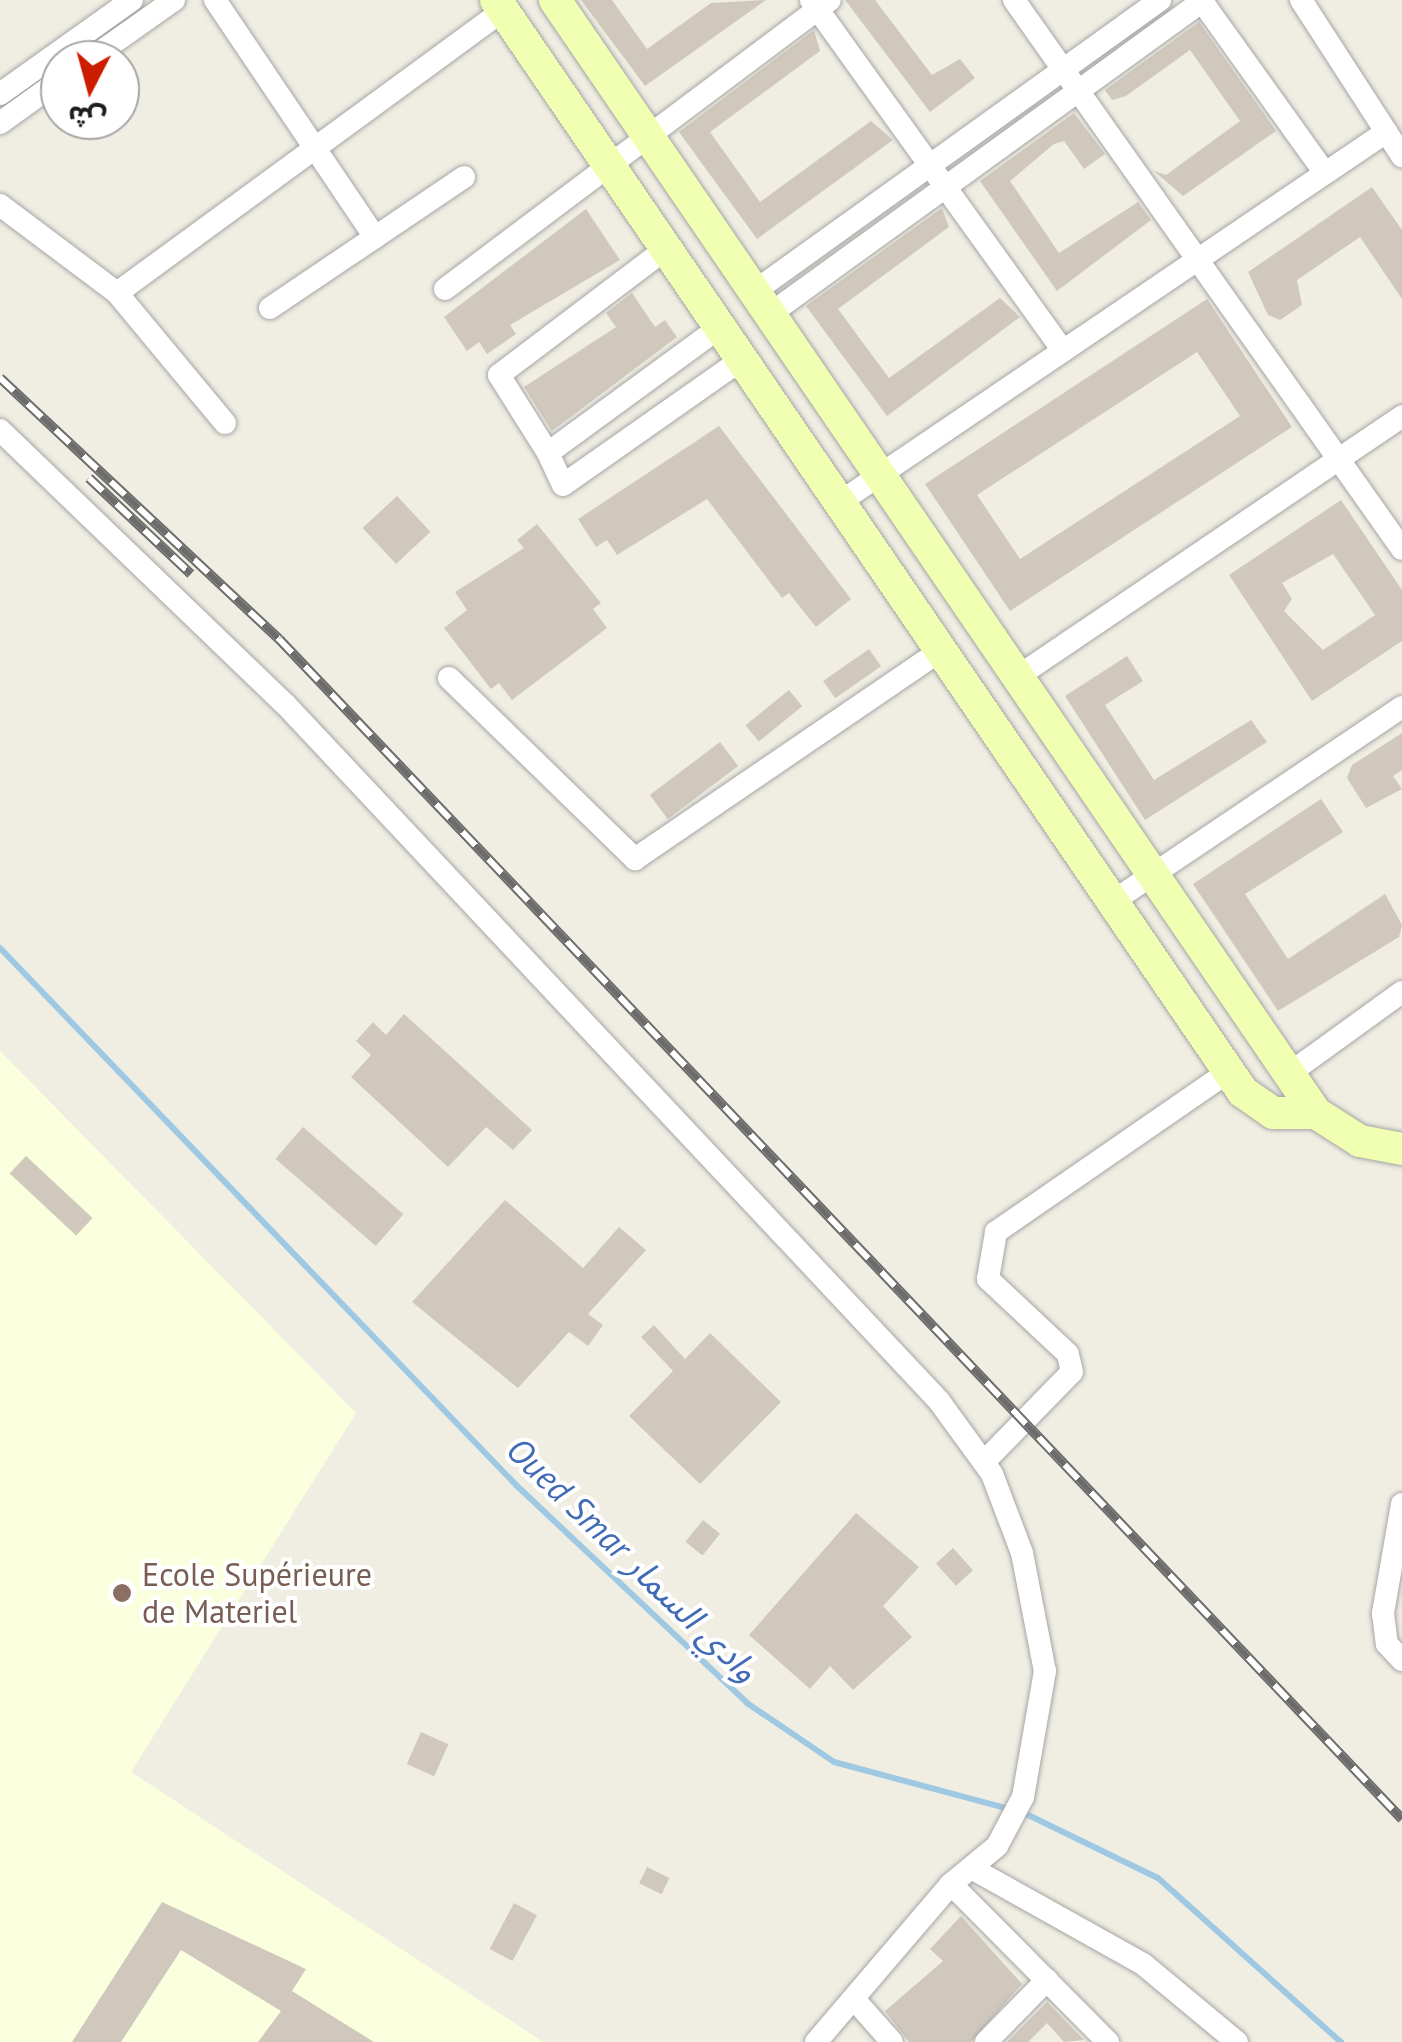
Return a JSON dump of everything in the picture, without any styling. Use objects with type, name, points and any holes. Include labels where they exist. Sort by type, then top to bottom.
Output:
[{"type":"street","points":[[0,94],[132,0]]},
{"type":"street","points":[[117,40],[174,0]]},
{"type":"street","points":[[215,0],[375,237]]},
{"type":"street","points":[[555,0],[1316,1113],[1360,1140],[1402,1150]]},
{"type":"street","points":[[1014,0],[1402,549]]},
{"type":"street","points":[[762,302],[930,166],[1160,0]]},
{"type":"street","points":[[762,302],[946,186],[1202,0],[1325,173]]},
{"type":"street","points":[[1301,0],[1402,156]]},
{"type":"street","points":[[445,288],[820,3],[930,166],[1063,351]]},
{"type":"street","points":[[117,293],[316,148],[500,5],[611,164],[716,330],[840,502],[1109,904],[1228,1072],[1262,1109],[1316,1113]]},
{"type":"street","points":[[0,123],[40,94]]},
{"type":"street","points":[[840,502],[1386,132]]},
{"type":"street","points":[[270,308],[464,178]]},
{"type":"street","points":[[0,205],[117,293],[225,423]]},
{"type":"street","points":[[664,250],[499,375],[563,484],[571,483],[738,362]]},
{"type":"street","points":[[548,453],[716,330]]},
{"type":"street","points":[[1017,677],[1402,416]]},
{"type":"street","points":[[0,430],[285,704],[985,1460],[1022,1553],[1045,1671],[1022,1796],[997,1846],[951,1884],[816,2042]]},
{"type":"street","points":[[449,678],[636,860],[940,650]]},
{"type":"street","points":[[1109,904],[1402,707]]},
{"type":"street","points":[[1290,1073],[1402,992]]},
{"type":"street","points":[[985,1460],[1072,1372],[1068,1354],[988,1279],[996,1232],[1228,1072]]},
{"type":"street","points":[[1402,1504],[1383,1613],[1387,1644],[1402,1660]]},
{"type":"street","points":[[973,1869],[1143,1964],[1237,2042]]},
{"type":"street","points":[[951,1884],[1108,2042]]},
{"type":"street","points":[[986,2042],[1047,1980]]},
{"type":"street","points":[[854,1999],[892,2042]]},
{"type":"shaded area","name":"Ecole Supérieure de Materiel","points":[[0,1051],[356,1413],[131,1772],[543,2042],[0,2042]]},
{"type":"building","points":[[581,0],[612,0],[647,49],[711,3],[766,0],[645,86]]},
{"type":"building","points":[[845,0],[875,0],[932,75],[960,59],[975,78],[930,112]]},
{"type":"building","points":[[1199,22],[1276,131],[1183,196],[1154,171],[1166,175],[1240,121],[1190,50],[1126,96],[1112,100],[1105,90]]},
{"type":"building","points":[[814,30],[820,51],[710,132],[760,202],[871,121],[893,140],[757,239],[679,132]]},
{"type":"building","points":[[1074,113],[1105,154],[1084,169],[1064,141],[1054,144],[1010,181],[1059,253],[1138,202],[1151,220],[1057,291],[980,181]]},
{"type":"building","points":[[1372,187],[1402,230],[1402,299],[1360,237],[1297,280],[1302,305],[1280,320],[1268,315],[1248,272]]},
{"type":"building","points":[[942,208],[949,227],[838,309],[889,378],[1000,298],[1020,317],[887,416],[806,306]]},
{"type":"building","points":[[586,209],[620,260],[510,325],[516,334],[487,354],[479,342],[467,351],[444,317]]},
{"type":"building","points":[[632,293],[655,327],[665,320],[677,337],[552,431],[524,387],[616,327],[606,313]]},
{"type":"building","points":[[1207,299],[1292,427],[1010,611],[925,484]],"holes":[[[1197,352],[1240,416],[1020,559],[977,495]]]},
{"type":"building","points":[[719,426],[851,599],[816,627],[789,593],[782,598],[707,499],[617,555],[607,540],[596,547],[578,519]]},
{"type":"building","points":[[397,496],[430,532],[396,564],[363,528]]},
{"type":"building","points":[[1341,500],[1402,590],[1402,641],[1312,701],[1229,575]],"holes":[[[1333,554],[1375,615],[1323,650],[1284,611],[1292,599],[1282,583]]]},
{"type":"building","points":[[537,524],[601,603],[593,609],[607,628],[512,700],[499,683],[491,689],[444,628],[467,610],[455,592],[524,548],[517,540]]},
{"type":"building","points":[[869,649],[881,666],[835,698],[823,681]]},
{"type":"building","points":[[1127,656],[1143,681],[1105,705],[1154,780],[1251,720],[1267,742],[1145,820],[1065,696]]},
{"type":"building","points":[[789,690],[802,706],[759,742],[745,725]]},
{"type":"building","points":[[1402,733],[1402,770],[1393,776],[1402,789],[1366,808],[1347,778],[1352,765]]},
{"type":"building","points":[[720,742],[738,766],[668,819],[650,795]]},
{"type":"building","points":[[1321,799],[1343,832],[1245,894],[1288,959],[1385,894],[1402,925],[1399,937],[1278,1011],[1193,884]]},
{"type":"building","points":[[404,1014],[532,1130],[513,1150],[486,1127],[448,1167],[351,1077],[371,1055],[356,1041],[373,1022],[386,1035]]},
{"type":"building","points":[[303,1127],[403,1214],[376,1246],[275,1159]]},
{"type":"building","points":[[26,1156],[93,1218],[76,1236],[10,1174]]},
{"type":"building","points":[[505,1200],[583,1268],[619,1227],[646,1250],[588,1314],[603,1325],[588,1346],[569,1332],[518,1388],[412,1302]]},
{"type":"building","points":[[654,1325],[685,1359],[710,1333],[781,1402],[700,1484],[629,1416],[673,1371],[641,1337]]},
{"type":"building","points":[[856,1513],[919,1567],[883,1606],[912,1637],[853,1690],[830,1666],[810,1689],[749,1635]]},
{"type":"building","points":[[703,1520],[720,1534],[702,1556],[685,1542]]},
{"type":"building","points":[[953,1548],[973,1570],[956,1586],[936,1563]]},
{"type":"building","points":[[421,1732],[448,1744],[434,1776],[407,1764]]},
{"type":"building","points":[[647,1867],[669,1878],[662,1894],[639,1883]]},
{"type":"building","points":[[162,1902],[306,1969],[292,1991],[374,2042],[258,2042],[281,2011],[181,1950],[121,2042],[72,2042]]},
{"type":"building","points":[[514,1903],[537,1915],[513,1961],[490,1949]]},
{"type":"building","points":[[961,1916],[1022,1984],[971,2042],[909,2042],[885,2011],[943,1961],[930,1949]]},
{"type":"building","points":[[1047,2002],[1084,2040],[1064,2042],[1047,2023],[1028,2042],[1007,2042]]},
{"type":"waterway","name":"Oued Smar وادي السمار","points":[[0,948],[516,1485],[747,1703],[834,1762],[1009,1809]]},
{"type":"waterway","name":"Oued Smar وادي السمار","points":[[1022,1812],[1158,1878],[1341,2042]]},
{"type":"railway","points":[[0,378],[279,639],[1402,1819]]},
{"type":"railway","points":[[89,478],[191,574]]},
{"type":"place","name":"Ecole Supérieure de Materiel","points":[[122,1593]]}]
